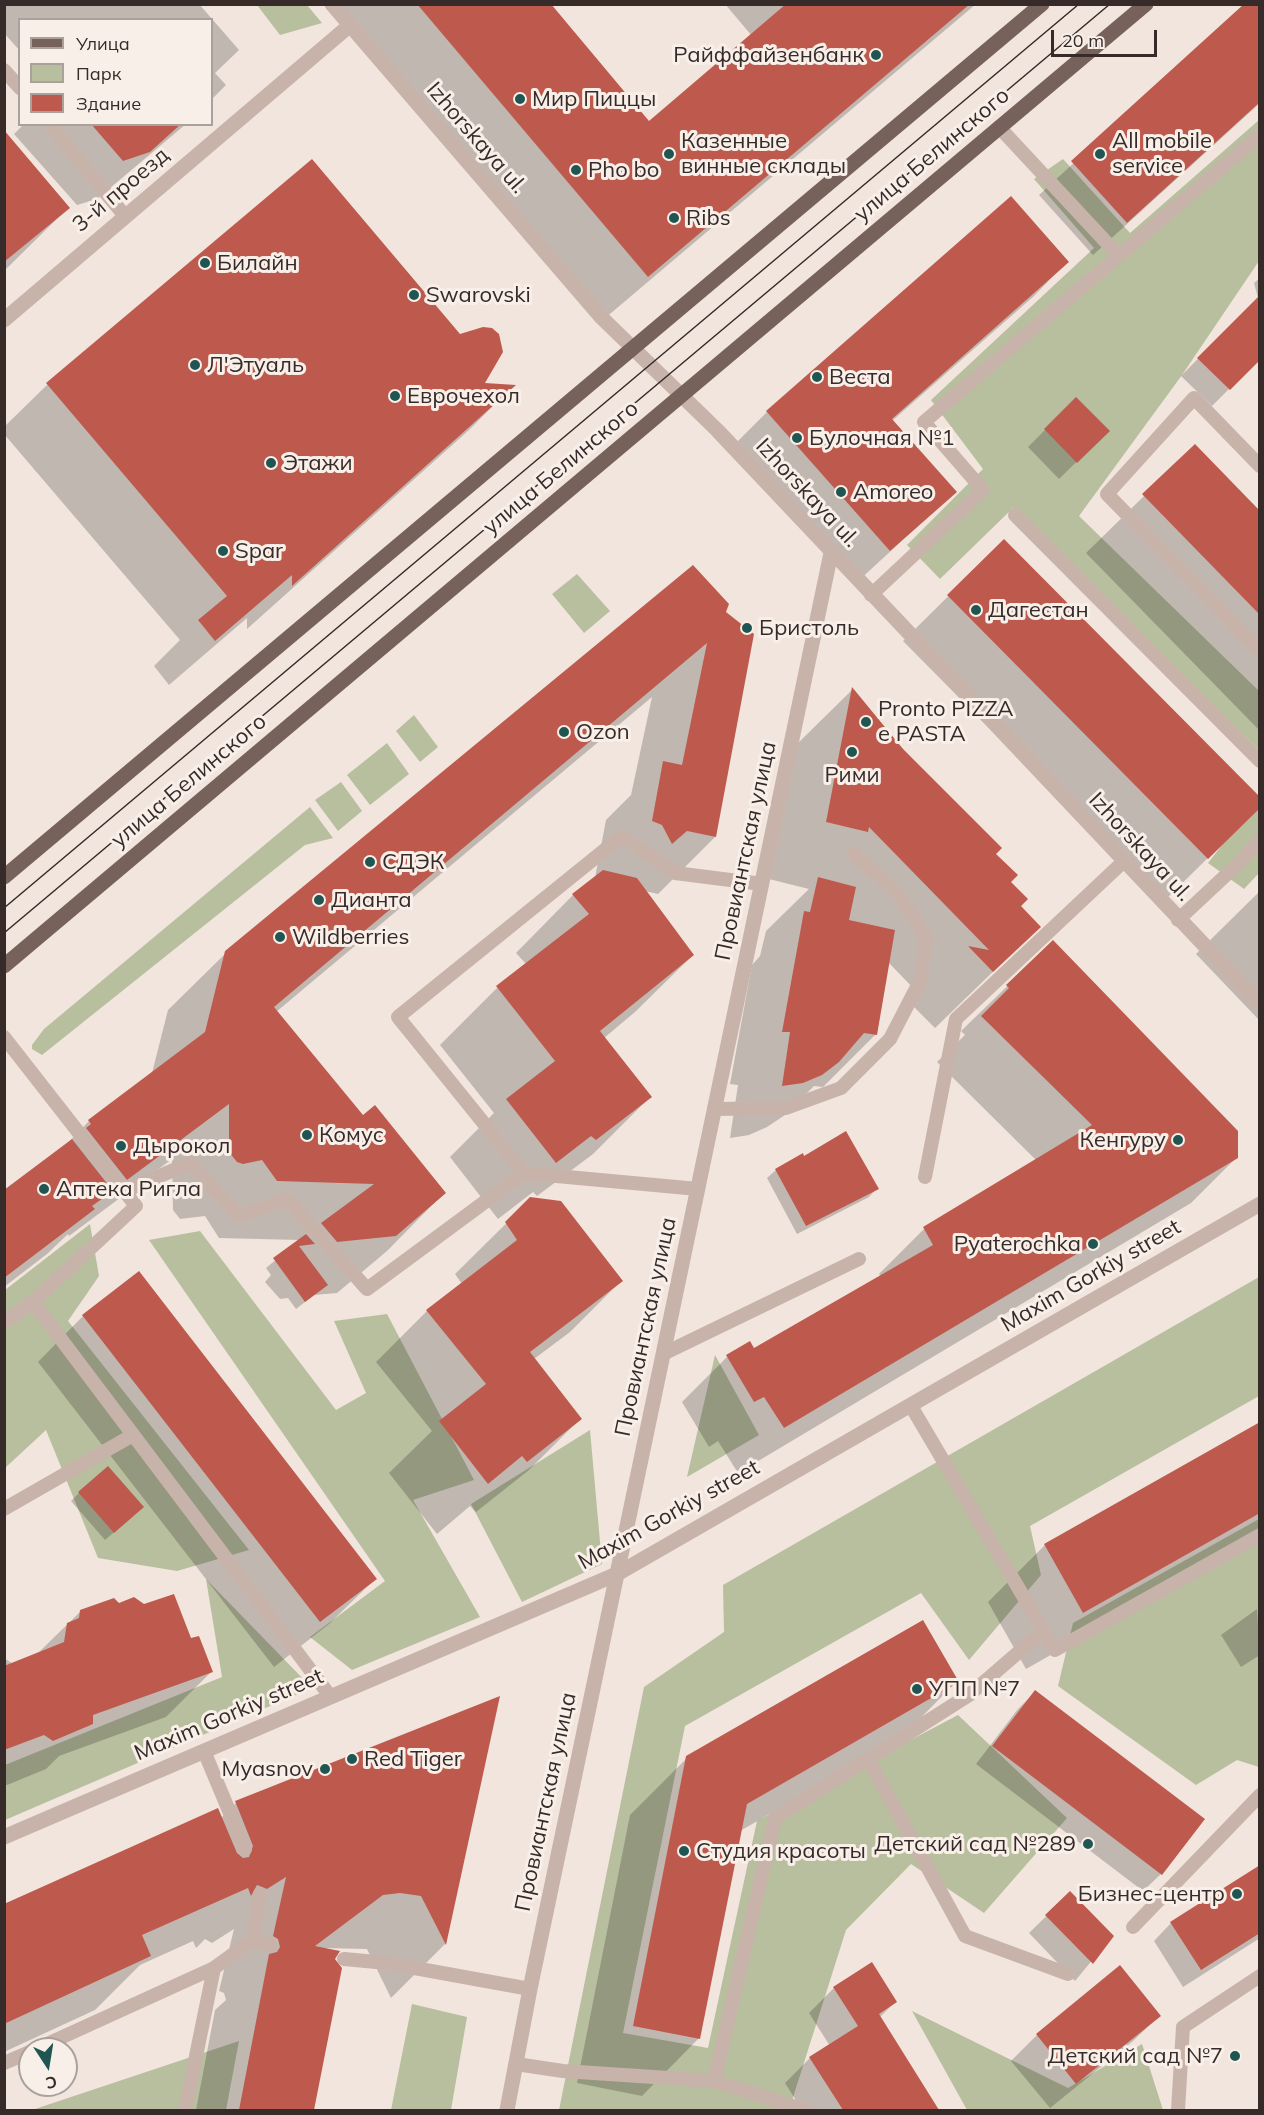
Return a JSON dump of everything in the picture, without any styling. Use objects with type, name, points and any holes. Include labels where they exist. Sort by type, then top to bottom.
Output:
[{"type":"main road","name":"улица Белинского","points":[[4,878],[634,350],[1042,4]]},
{"type":"main road","name":"улица Белинского","points":[[4,966],[1146,4]]},
{"type":"street","name":"Izhorskaya ul.","points":[[332,4],[602,318],[682,395],[1260,1004]]},
{"type":"street","name":"3-й проезд","points":[[4,320],[349,26]]},
{"type":"street","name":"Провиантская улица","points":[[507,2110],[616,1574],[831,553]]},
{"type":"street","name":"Maxim Gorkiy street","points":[[4,1837],[616,1574],[1260,1204]]},
{"type":"lane","points":[[4,70],[18,86]]},
{"type":"lane","points":[[51,126],[125,216]]},
{"type":"lane","points":[[999,128],[1119,256]]},
{"type":"lane","points":[[871,595],[983,490],[924,422],[1260,135]]},
{"type":"lane","points":[[1260,466],[1194,399],[1107,494],[1260,651]]},
{"type":"lane","points":[[1015,515],[1260,761]]},
{"type":"lane","points":[[524,1173],[398,1017],[622,836],[675,873],[762,884]]},
{"type":"lane","points":[[1178,920],[1240,862],[1260,839]]},
{"type":"lane","points":[[714,1109],[786,1108],[841,1088],[890,1040],[920,981],[926,937],[900,895],[854,854]]},
{"type":"lane","points":[[925,1177],[956,1019],[1123,862]]},
{"type":"lane","points":[[4,1037],[136,1206],[33,1302],[4,1323]]},
{"type":"lane","points":[[125,1191],[190,1163],[239,1216],[287,1199],[367,1289],[524,1173],[698,1189]]},
{"type":"lane","points":[[663,1354],[859,1259]]},
{"type":"lane","points":[[33,1302],[330,1696]]},
{"type":"lane","points":[[911,1406],[1042,1632],[1055,1650],[1260,1535]]},
{"type":"lane","points":[[4,1509],[133,1435]]},
{"type":"lane","points":[[714,2081],[775,1818],[969,1695],[1042,1632]]},
{"type":"lane","points":[[204,1751],[245,1849]]},
{"type":"lane","points":[[868,1759],[966,1936],[1068,1974]]},
{"type":"lane","points":[[1133,1927],[1260,1795]]},
{"type":"lane","points":[[62,2037],[214,1968],[253,1940],[260,1894]]},
{"type":"lane","points":[[253,1940],[271,1945]]},
{"type":"lane","points":[[344,1959],[387,1963],[530,1989]]},
{"type":"lane","points":[[185,2110],[214,1968]]},
{"type":"lane","points":[[1178,2110],[1183,2027],[1260,1976]]},
{"type":"lane","points":[[4,2063],[18,2057]]},
{"type":"lane","points":[[516,2064],[563,2071],[714,2081],[805,2110]]},
{"type":"green space","points":[[257,5],[307,5],[322,23],[280,35]]},
{"type":"green space","points":[[1259,120],[1259,261],[1182,375],[1079,516],[1259,691],[1259,750],[1013,508],[940,579],[907,545],[983,469],[931,400],[1094,248],[1034,179],[1063,159],[1130,233]]},
{"type":"green space","points":[[577,574],[610,611],[584,633],[552,594]]},
{"type":"green space","points":[[414,715],[438,747],[420,762],[396,731]]},
{"type":"green space","points":[[387,743],[409,774],[370,805],[347,775]]},
{"type":"green space","points":[[341,782],[362,811],[338,831],[315,800]]},
{"type":"green space","points":[[1259,798],[1259,873],[1244,889],[1208,863]]},
{"type":"green space","points":[[310,807],[333,838],[305,845],[42,1055],[32,1049],[32,1045],[44,1029]]},
{"type":"green space","points":[[90,1224],[99,1276],[68,1321],[249,1550],[177,1571],[98,1558],[46,1430],[5,1468],[5,1290]]},
{"type":"green space","points":[[200,1231],[336,1410],[366,1393],[334,1321],[387,1314],[474,1480],[413,1500],[480,1617],[352,1670],[310,1637],[385,1581],[149,1240]]},
{"type":"green space","points":[[1259,1277],[1259,1396],[1030,1526],[1041,1575],[969,1660],[921,1593],[685,1726],[623,2033],[708,2048],[757,1821],[958,1715],[1067,1818],[984,1913],[911,1864],[846,1930],[789,2110],[559,2110],[644,1687],[724,1632],[723,1585]]},
{"type":"green space","points":[[715,1355],[759,1435],[687,1477]]},
{"type":"green space","points":[[590,1430],[602,1564],[522,1602],[471,1504]]},
{"type":"green space","points":[[1259,1519],[1259,1767],[1237,1760],[1196,1785],[1058,1686],[1073,1623]]},
{"type":"green space","points":[[206,1579],[312,1688],[5,1820],[5,1765],[222,1677]]},
{"type":"green space","points":[[412,2004],[467,2017],[451,2110],[391,2110]]},
{"type":"green space","points":[[912,2011],[1068,2088],[1142,2044],[1163,2110],[967,2110]]},
{"type":"green space","points":[[239,2041],[226,2110],[32,2110],[71,2097],[78,2097],[78,2095]]},
{"type":"building","name":"Казенные винные склады","points":[[417,4],[551,4],[649,121],[786,4],[970,4],[648,277]]},
{"type":"building","points":[[1244,4],[1260,4],[1260,102],[1127,223],[1071,161]]},
{"type":"building","points":[[93,126],[179,126],[150,152],[123,161]]},
{"type":"building","points":[[4,130],[70,208],[4,262]]},
{"type":"building","name":"Этажи","points":[[312,159],[460,334],[483,327],[492,328],[499,334],[503,352],[485,383],[516,385],[292,586],[292,575],[215,641],[198,620],[227,596],[46,383]]},
{"type":"building","points":[[1011,196],[1069,262],[892,419],[957,492],[890,551],[766,411]]},
{"type":"building","points":[[1260,295],[1260,360],[1230,390],[1197,358]]},
{"type":"building","points":[[1076,397],[1110,431],[1077,463],[1044,429]]},
{"type":"building","points":[[1195,444],[1260,511],[1260,615],[1142,494]]},
{"type":"building","points":[[1004,539],[1260,797],[1260,808],[1208,859],[947,595]]},
{"type":"building","points":[[693,565],[729,604],[726,612],[754,634],[716,837],[687,831],[672,844],[662,825],[652,821],[663,761],[682,765],[707,643],[274,1007],[363,1115],[375,1105],[446,1193],[396,1236],[337,1242],[321,1223],[374,1184],[277,1181],[262,1160],[243,1164],[237,1162],[229,1152],[229,1104],[127,1180],[86,1128],[91,1124],[88,1120],[205,1032],[225,951]]},
{"type":"building","points":[[852,687],[903,749],[1002,848],[996,854],[1018,875],[1011,882],[1028,899],[1021,906],[1041,927],[993,972],[968,946],[989,950],[869,827],[868,832],[826,822]]},
{"type":"building","points":[[603,870],[637,878],[694,955],[600,1031],[652,1097],[596,1140],[591,1136],[556,1163],[506,1099],[555,1061],[496,986],[589,914],[572,894]]},
{"type":"building","points":[[818,877],[856,887],[849,920],[895,930],[877,1035],[864,1033],[839,1062],[822,1075],[803,1083],[782,1086],[790,1032],[782,1032],[804,911],[810,912]]},
{"type":"building","points":[[1053,940],[1238,1131],[1238,1158],[784,1428],[764,1397],[754,1402],[726,1355],[750,1341],[754,1348],[933,1245],[923,1227],[1092,1125],[981,1016],[1009,988],[1006,985]]},
{"type":"building","points":[[846,1131],[879,1189],[806,1226],[775,1169],[803,1153],[804,1156]]},
{"type":"building","points":[[72,1139],[113,1191],[92,1206],[95,1209],[4,1278],[4,1190]]},
{"type":"building","points":[[530,1197],[561,1201],[623,1281],[530,1352],[582,1419],[527,1462],[522,1456],[488,1484],[439,1421],[486,1384],[426,1310],[517,1240],[505,1222]]},
{"type":"building","points":[[306,1234],[315,1244],[299,1246],[328,1285],[305,1302],[273,1258]]},
{"type":"building","points":[[139,1271],[377,1579],[320,1622],[82,1315]]},
{"type":"building","points":[[1260,1422],[1260,1513],[1083,1613],[1044,1544]]},
{"type":"building","points":[[108,1466],[144,1507],[114,1533],[78,1492]]},
{"type":"building","points":[[174,1594],[191,1638],[199,1636],[213,1672],[93,1715],[93,1724],[53,1741],[44,1735],[4,1750],[4,1666],[64,1642],[67,1623],[79,1618],[80,1610],[114,1598],[119,1603],[134,1597],[144,1604]]},
{"type":"building","points":[[923,1620],[959,1682],[747,1804],[700,2039],[633,2026],[686,1756]]},
{"type":"building","points":[[1035,1690],[1205,1819],[1162,1875],[992,1746]]},
{"type":"building","points":[[500,1696],[446,1945],[421,1896],[400,1893],[383,1895],[315,1946],[340,1951],[335,1959],[342,1968],[314,2110],[239,2110],[269,1954],[277,1952],[280,1947],[278,1939],[273,1936],[286,1877],[267,1889],[257,1885],[251,1896],[248,1888],[142,1935],[151,1956],[4,2024],[4,1904],[218,1808],[237,1853],[243,1858],[249,1857],[253,1846],[235,1801]]},
{"type":"building","name":"Бизнес-центр","points":[[1260,1865],[1260,1933],[1201,1970],[1170,1922]]},
{"type":"building","points":[[1070,1891],[1114,1936],[1093,1964],[1045,1915]]},
{"type":"building","points":[[872,1962],[897,2002],[879,2014],[939,2110],[843,2110],[809,2057],[858,2026],[833,1987]]},
{"type":"building","points":[[1120,1965],[1161,2016],[1076,2084],[1036,2034]]},
{"type":"tram line","points":[[4,908],[1079,4]]},
{"type":"tram line","points":[[4,933],[1110,4]]},
{"type":"place","name":"Райффайзенбанк","points":[[876,55]]},
{"type":"place","name":"Мир Пиццы","points":[[520,99]]},
{"type":"place","name":"Казенные винные склады","points":[[669,154]]},
{"type":"place","name":"All mobile service","points":[[1100,154]]},
{"type":"place","name":"Pho bo","points":[[576,170]]},
{"type":"place","name":"Ribs","points":[[674,218]]},
{"type":"place","name":"Билайн","points":[[205,263]]},
{"type":"place","name":"Swarovski","points":[[414,295]]},
{"type":"place","name":"Л'Этуаль","points":[[195,365]]},
{"type":"place","name":"Веста","points":[[817,377]]},
{"type":"place","name":"Еврочехол","points":[[395,396]]},
{"type":"place","name":"Булочная №1","points":[[797,438]]},
{"type":"place","name":"Этажи","points":[[271,463]]},
{"type":"place","name":"Amoreo","points":[[841,492]]},
{"type":"place","name":"Spar","points":[[223,551]]},
{"type":"place","name":"Дагестан","points":[[976,610]]},
{"type":"place","name":"Бристоль","points":[[747,628]]},
{"type":"place","name":"Pronto PIZZA e PASTA","points":[[866,722]]},
{"type":"place","name":"Ozon","points":[[564,732]]},
{"type":"place","name":"Рими","points":[[852,752]]},
{"type":"place","name":"СДЭК","points":[[370,862]]},
{"type":"place","name":"Дианта","points":[[319,900]]},
{"type":"place","name":"Wildberries","points":[[280,937]]},
{"type":"place","name":"Комус","points":[[307,1135]]},
{"type":"place","name":"Кенгуру","points":[[1178,1140]]},
{"type":"place","name":"Дырокол","points":[[121,1146]]},
{"type":"place","name":"Аптека Ригла","points":[[44,1189]]},
{"type":"place","name":"Pyaterochka","points":[[1093,1244]]},
{"type":"place","name":"УПП №7","points":[[917,1689]]},
{"type":"place","name":"Red Tiger","points":[[352,1759]]},
{"type":"place","name":"Myasnov","points":[[325,1769]]},
{"type":"place","name":"Детский сад №289","points":[[1088,1844]]},
{"type":"place","name":"Студия красоты","points":[[684,1851]]},
{"type":"place","name":"Бизнес-центр","points":[[1237,1894]]},
{"type":"place","name":"Детский сад №7","points":[[1235,2056]]}]
